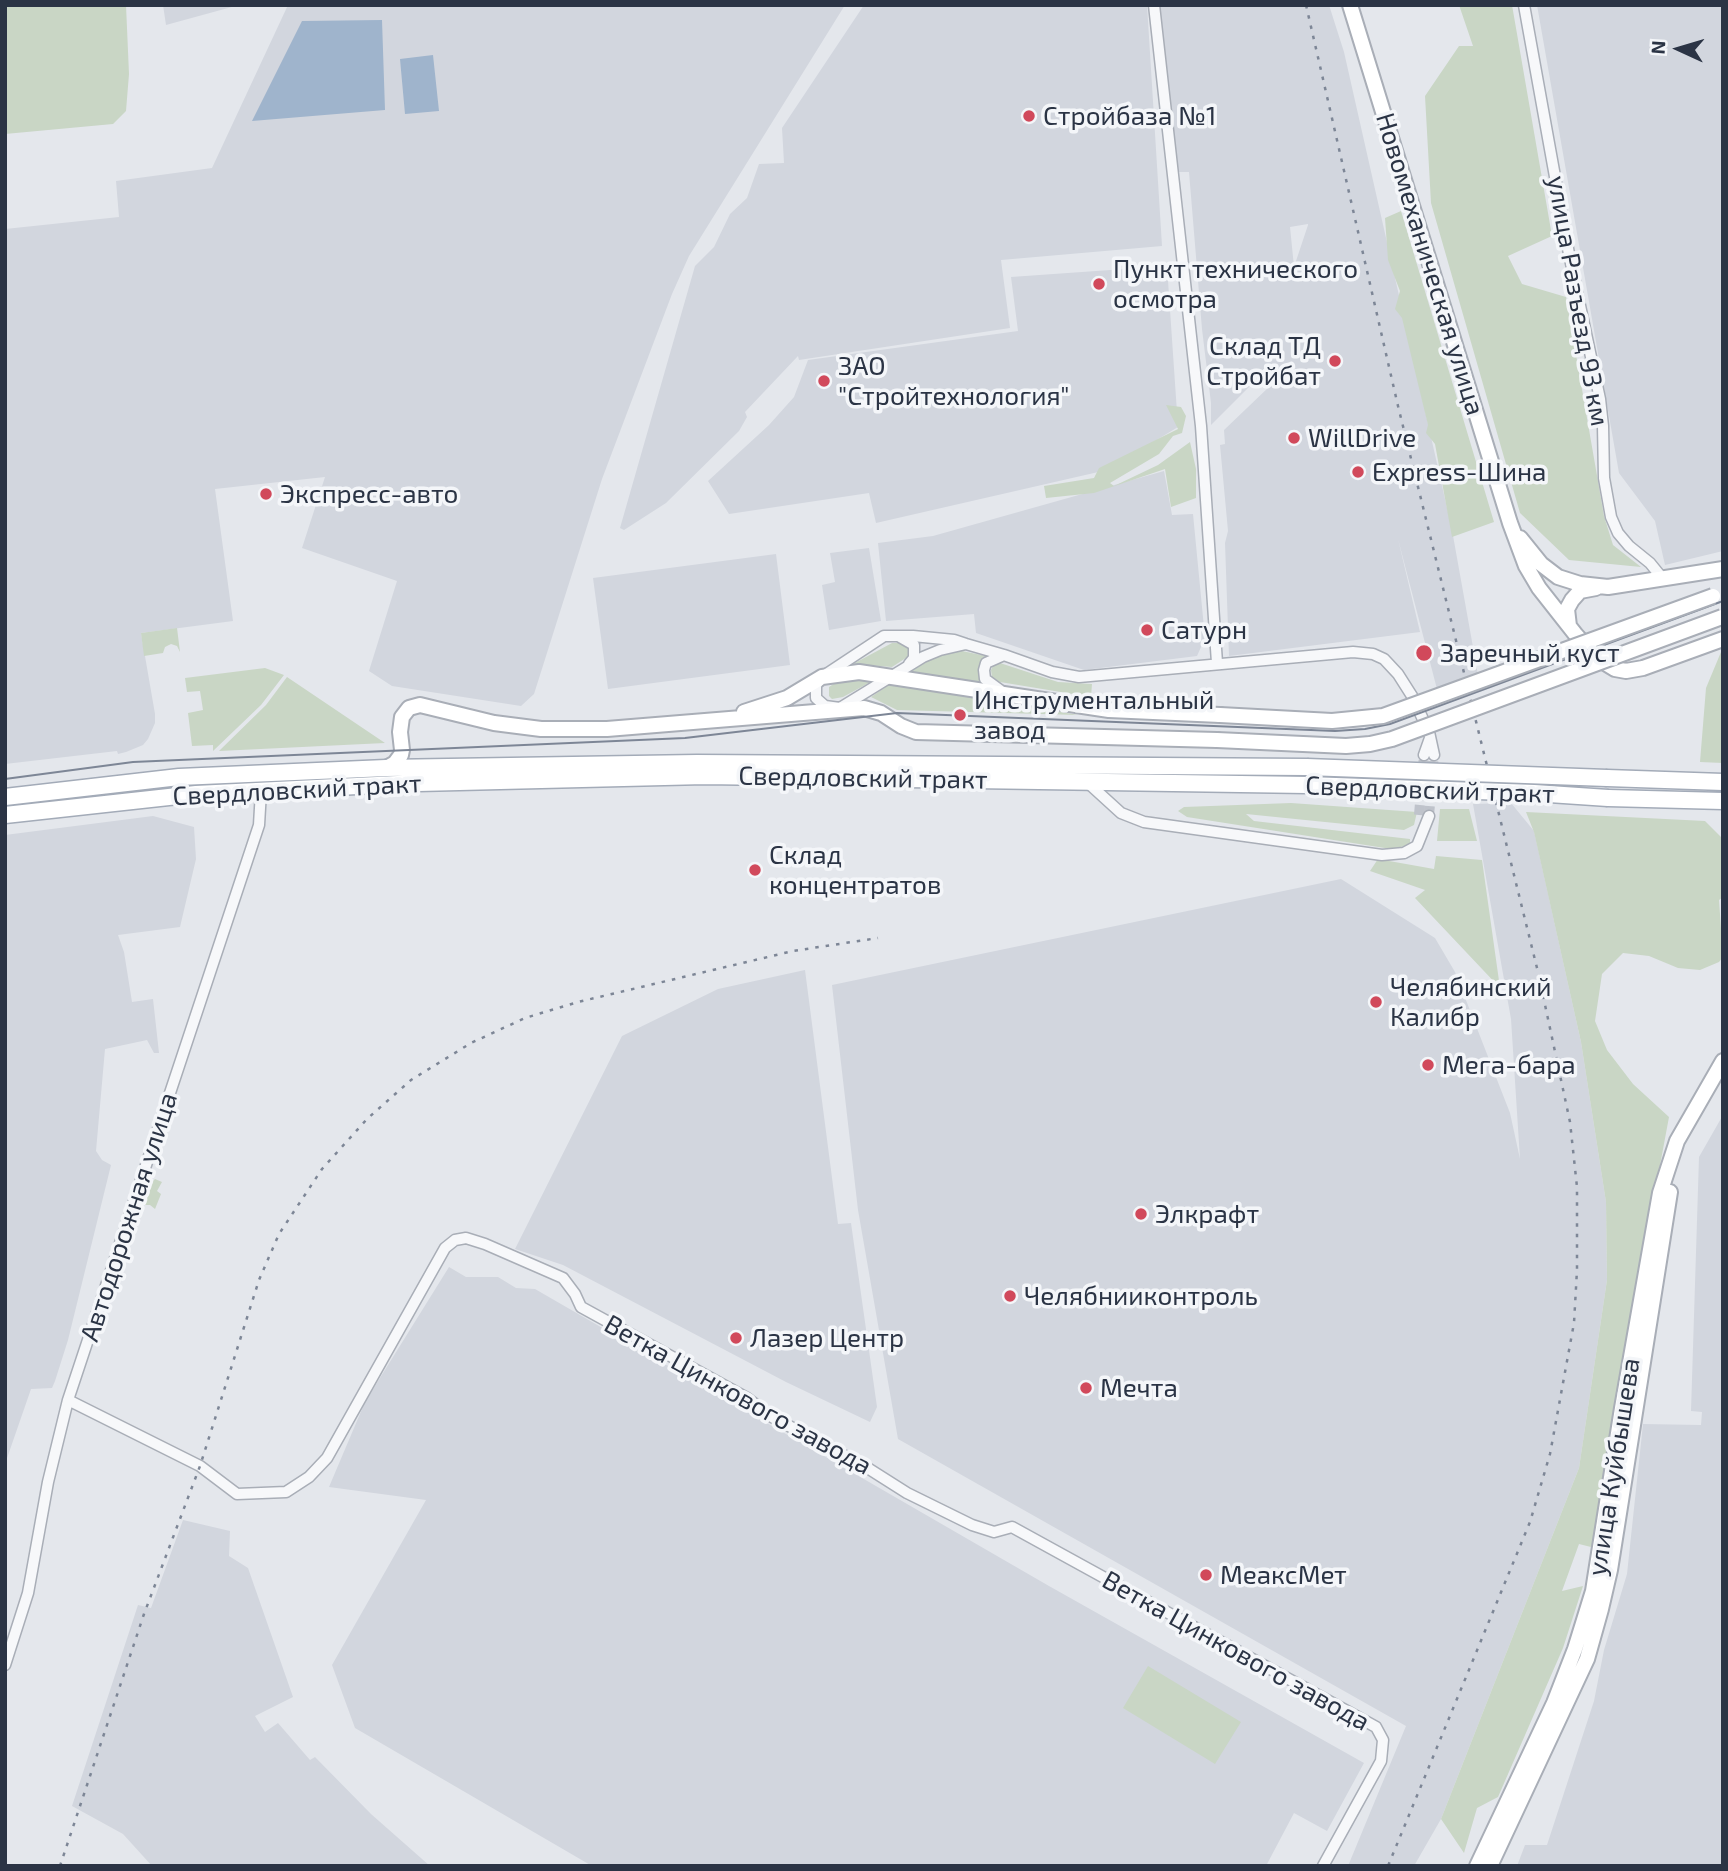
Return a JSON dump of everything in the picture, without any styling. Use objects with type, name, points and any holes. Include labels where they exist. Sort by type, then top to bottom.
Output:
[{"type":"main road","name":"Новомеханическая улица","points":[[1350,5],[1510,523]]},
{"type":"main road","points":[[1510,523],[1528,551],[1558,577],[1580,584],[1608,587]]},
{"type":"main road","points":[[1510,523],[1526,566],[1539,589],[1597,658],[1615,669],[1626,671],[1643,668],[1723,639]]},
{"type":"main road","points":[[1569,626],[1567,609],[1580,591],[1723,569]]},
{"type":"main road","points":[[712,720],[767,706],[787,698],[822,677],[859,672],[898,672],[1006,695],[1109,710],[1332,722],[1383,716],[1718,594]]},
{"type":"main road","points":[[386,768],[398,760],[402,750],[402,717],[405,711],[414,706],[428,706],[494,723],[541,729],[607,729],[840,708],[872,709],[916,732],[940,734],[1217,740],[1346,746],[1370,744],[1722,617]]},
{"type":"main road","points":[[402,750],[412,759],[430,767]]},
{"type":"main road","name":"Свердловский тракт","points":[[5,797],[138,780],[386,768],[697,763],[1307,767],[1723,782]]},
{"type":"main road","name":"Автодорожная улица","points":[[261,774],[261,791]]},
{"type":"main road","name":"Свердловский тракт","points":[[5,815],[166,796],[418,783],[705,776],[1307,785],[1722,801]]},
{"type":"main road","name":"улица Куйбышева","points":[[1645,1316],[1660,1193],[1668,1164],[1688,1120],[1723,1061]]},
{"type":"main road","name":"улица Куйбышева","points":[[1490,1866],[1558,1706],[1593,1591],[1675,1171],[1698,1116],[1723,1073]]},
{"type":"main road","name":"улица Куйбышева","points":[[1477,1866],[1558,1706]]},
{"type":"street","points":[[1154,5],[1200,426],[1217,663]]},
{"type":"street","name":"улица Разъезд 93 км","points":[[1524,5],[1569,254],[1600,399],[1604,478],[1611,517],[1618,533],[1663,579]]},
{"type":"street","points":[[966,644],[940,650],[840,708],[825,706],[816,698],[815,690],[822,677],[884,636],[938,638],[966,644],[1004,655],[1052,672],[1079,677],[1353,652],[1373,654],[1392,666],[1405,683],[1430,737],[1429,755]]},
{"type":"street","points":[[897,636],[909,641],[915,651],[914,658],[898,672]]},
{"type":"street","points":[[1004,655],[986,663],[984,670],[985,678],[991,685],[1006,695]]},
{"type":"street","points":[[1086,782],[1121,813],[1144,822],[1382,855],[1404,853],[1417,846],[1424,815]]},
{"type":"street","name":"Автодорожная улица","points":[[5,1665],[28,1593],[48,1482],[68,1400],[259,825],[261,791]]},
{"type":"street","name":"Ветка Цинкового завода","points":[[68,1400],[200,1466],[237,1494],[286,1492],[309,1477],[327,1458],[445,1248],[455,1240],[466,1238],[485,1244],[563,1278],[581,1307],[747,1398],[772,1417],[866,1467],[907,1493],[972,1525],[994,1532],[1012,1527],[1376,1727],[1383,1740],[1381,1761],[1323,1866]]},
{"type":"shaded area","points":[[163,5],[239,5],[166,25]]},
{"type":"shaded area","points":[[288,5],[845,5],[689,256],[602,479],[534,694],[521,706],[392,686],[369,671],[397,581],[302,548],[325,477],[215,489],[233,621],[141,633],[155,714],[155,723],[148,739],[143,745],[118,754],[117,751],[5,764],[5,229],[119,217],[116,181],[212,168]]},
{"type":"shaded area","points":[[864,5],[1147,5],[1162,246],[1001,260],[1010,328],[799,360],[798,356],[745,412],[747,417],[739,431],[666,503],[624,530],[620,528],[695,266],[714,247],[730,214],[747,198],[759,164],[784,163],[782,128]]},
{"type":"shaded area","points":[[1156,5],[1329,5],[1344,52],[1452,530],[1478,675],[1438,693],[1398,539],[1420,632],[1229,656],[1225,543],[1228,531],[1220,445],[1225,444],[1224,430],[1270,386],[1260,376],[1211,425],[1189,172],[1176,172]],"holes":[[[1308,224],[1294,267],[1290,227]]]},
{"type":"shaded area","points":[[1537,5],[1723,5],[1723,551],[1665,565],[1655,521],[1619,473]]},
{"type":"shaded area","points":[[1167,266],[1178,427],[1107,470],[876,523],[869,493],[729,514],[708,481],[769,425],[794,397],[808,360],[1018,331],[1011,277]]},
{"type":"shaded area","points":[[1164,471],[1172,515],[1193,514],[1205,638],[1197,656],[1084,670],[976,633],[974,614],[886,621],[878,543],[933,536]]},
{"type":"shaded area","points":[[869,548],[881,621],[829,630],[822,585],[835,582],[830,553]]},
{"type":"shaded area","points":[[776,554],[790,665],[608,689],[593,578]]},
{"type":"shaded area","points":[[1511,803],[1534,831],[1581,1042],[1606,1202],[1607,1280],[1579,1468],[1441,1819],[1414,1866],[1348,1866],[1406,1726],[898,1439],[858,1210],[832,985],[1341,879],[1435,938],[1455,972],[1510,1113],[1520,1159],[1511,1019],[1473,804]]},
{"type":"shaded area","points":[[153,816],[194,827],[196,859],[180,927],[118,935],[124,952],[132,1002],[153,999],[159,1053],[154,1053],[147,1040],[105,1049],[96,1151],[102,1160],[111,1165],[68,1340],[55,1381],[52,1388],[31,1389],[5,1464],[5,835]]},
{"type":"shaded area","points":[[805,970],[838,1224],[851,1223],[877,1407],[870,1422],[786,1382],[563,1265],[515,1249],[622,1036],[718,989]]},
{"type":"shaded area","points":[[1723,1115],[1723,1866],[1517,1866],[1525,1845],[1547,1845],[1594,1701],[1604,1650],[1627,1574],[1643,1424],[1701,1425],[1702,1412],[1691,1411],[1699,1157]]},
{"type":"shaded area","points":[[449,1267],[466,1277],[498,1277],[516,1288],[535,1289],[1049,1586],[1364,1763],[1327,1831],[1294,1813],[1266,1866],[592,1866],[355,1728],[332,1665],[426,1500],[329,1487],[365,1402]]},
{"type":"shaded area","points":[[183,1520],[230,1531],[229,1556],[248,1568],[293,1697],[255,1716],[265,1732],[278,1723],[310,1760],[315,1757],[371,1814],[430,1866],[152,1866],[123,1834],[72,1806],[138,1605],[151,1608]]},
{"type":"green space","points":[[5,5],[126,5],[129,74],[126,111],[113,124],[5,134]]},
{"type":"green space","points":[[1459,5],[1512,5],[1552,236],[1508,256],[1522,284],[1566,297],[1604,516],[1613,545],[1641,567],[1569,560],[1520,513],[1431,203],[1425,96],[1459,46],[1473,46]]},
{"type":"green space","points":[[1401,211],[1494,522],[1452,537],[1435,444],[1426,433],[1428,425],[1402,318],[1395,309],[1400,291],[1388,260],[1385,218]]},
{"type":"green space","points":[[1166,405],[1181,407],[1186,416],[1182,433],[1173,436],[1159,454],[1110,483],[1114,486],[1158,465],[1190,442],[1196,469],[1196,498],[1171,507],[1165,469],[1094,493],[1046,498],[1044,486],[1094,478],[1099,468],[1178,429]]},
{"type":"green space","points":[[177,628],[180,652],[177,646],[171,644],[165,647],[163,653],[144,656],[141,633]]},
{"type":"green space","points":[[892,643],[910,646],[909,656],[892,667],[853,664]]},
{"type":"green space","points":[[962,651],[986,656],[978,673],[983,684],[910,672],[941,653]]},
{"type":"green space","points":[[1721,652],[1723,763],[1700,762],[1706,688]]},
{"type":"green space","points":[[1000,663],[1058,682],[1092,684],[1091,697],[1000,682],[992,677],[991,670],[994,664]]},
{"type":"green space","points":[[265,668],[284,675],[261,705],[213,751],[213,745],[192,746],[188,713],[203,710],[200,691],[187,692],[185,678]]},
{"type":"green space","points":[[287,677],[385,743],[219,751],[266,705]]},
{"type":"green space","points":[[841,679],[876,679],[843,697],[832,699],[829,696],[829,687]]},
{"type":"green space","points":[[893,682],[1078,715],[897,710],[871,697]]},
{"type":"green space","points":[[1291,803],[1417,812],[1414,825],[1404,830],[1246,814],[1254,821],[1410,839],[1410,845],[1391,849],[1187,817],[1178,811],[1184,807]]},
{"type":"green space","points":[[1440,809],[1469,809],[1477,841],[1437,841]]},
{"type":"green space","points":[[1526,812],[1705,821],[1723,839],[1723,897],[1719,900],[1723,957],[1719,962],[1700,970],[1678,968],[1649,956],[1623,953],[1602,974],[1595,1021],[1607,1050],[1633,1084],[1669,1117],[1609,1439],[1604,1516],[1591,1547],[1579,1544],[1562,1591],[1583,1586],[1563,1648],[1498,1797],[1477,1808],[1464,1853],[1441,1819],[1579,1468],[1607,1280],[1606,1202],[1581,1042],[1534,832]]},
{"type":"green space","points":[[1436,856],[1482,860],[1500,988],[1415,898],[1425,890],[1370,871],[1378,859],[1434,869]]},
{"type":"green space","points":[[155,1179],[162,1182],[157,1191],[161,1194],[155,1209],[145,1205]]},
{"type":"green space","points":[[1148,1666],[1241,1722],[1215,1764],[1123,1708]]},
{"type":"water","points":[[382,20],[385,110],[252,121],[302,21]]},
{"type":"water","points":[[433,55],[439,111],[405,114],[400,59]]},
{"type":"tunnel","points":[[1419,815],[1424,755]]},
{"type":"tunnel","points":[[1429,816],[1434,755]]},
{"type":"tram line","points":[[5,779],[133,762],[685,738],[897,713],[1335,731],[1365,729],[1390,724],[1723,601]]},
{"type":"railway","points":[[1306,5],[1398,406],[1538,972],[1570,1122],[1577,1187],[1574,1323],[1550,1454],[1530,1522],[1388,1866]]},
{"type":"railway","points":[[60,1866],[144,1614],[200,1466],[259,1280],[279,1234],[322,1169],[367,1119],[411,1080],[471,1043],[525,1018],[578,1002],[793,951],[878,938]]},
{"type":"place","name":"Стройбаза №1","points":[[1029,116]]},
{"type":"place","name":"Пункт технического осмотра","points":[[1099,284]]},
{"type":"place","name":"Склад ТД Стройбат","points":[[1335,361]]},
{"type":"place","name":"ЗАО \"Стройтехнология\"","points":[[824,381]]},
{"type":"place","name":"WillDrive","points":[[1294,438]]},
{"type":"place","name":"Express-Шина","points":[[1358,472]]},
{"type":"place","name":"Экспресс-авто","points":[[266,494]]},
{"type":"place","name":"Сатурн","points":[[1147,630]]},
{"type":"place","name":"Заречный куст","points":[[1424,653]]},
{"type":"place","name":"Инструментальный завод","points":[[960,715]]},
{"type":"place","name":"Склад концентратов","points":[[755,870]]},
{"type":"place","name":"Челябинский Калибр","points":[[1376,1002]]},
{"type":"place","name":"Мега-бара","points":[[1428,1065]]},
{"type":"place","name":"Элкрафт","points":[[1141,1214]]},
{"type":"place","name":"Челябнииконтроль","points":[[1010,1296]]},
{"type":"place","name":"Лазер Центр","points":[[736,1338]]},
{"type":"place","name":"Мечта","points":[[1086,1388]]},
{"type":"place","name":"МеаксМет","points":[[1206,1575]]}]
